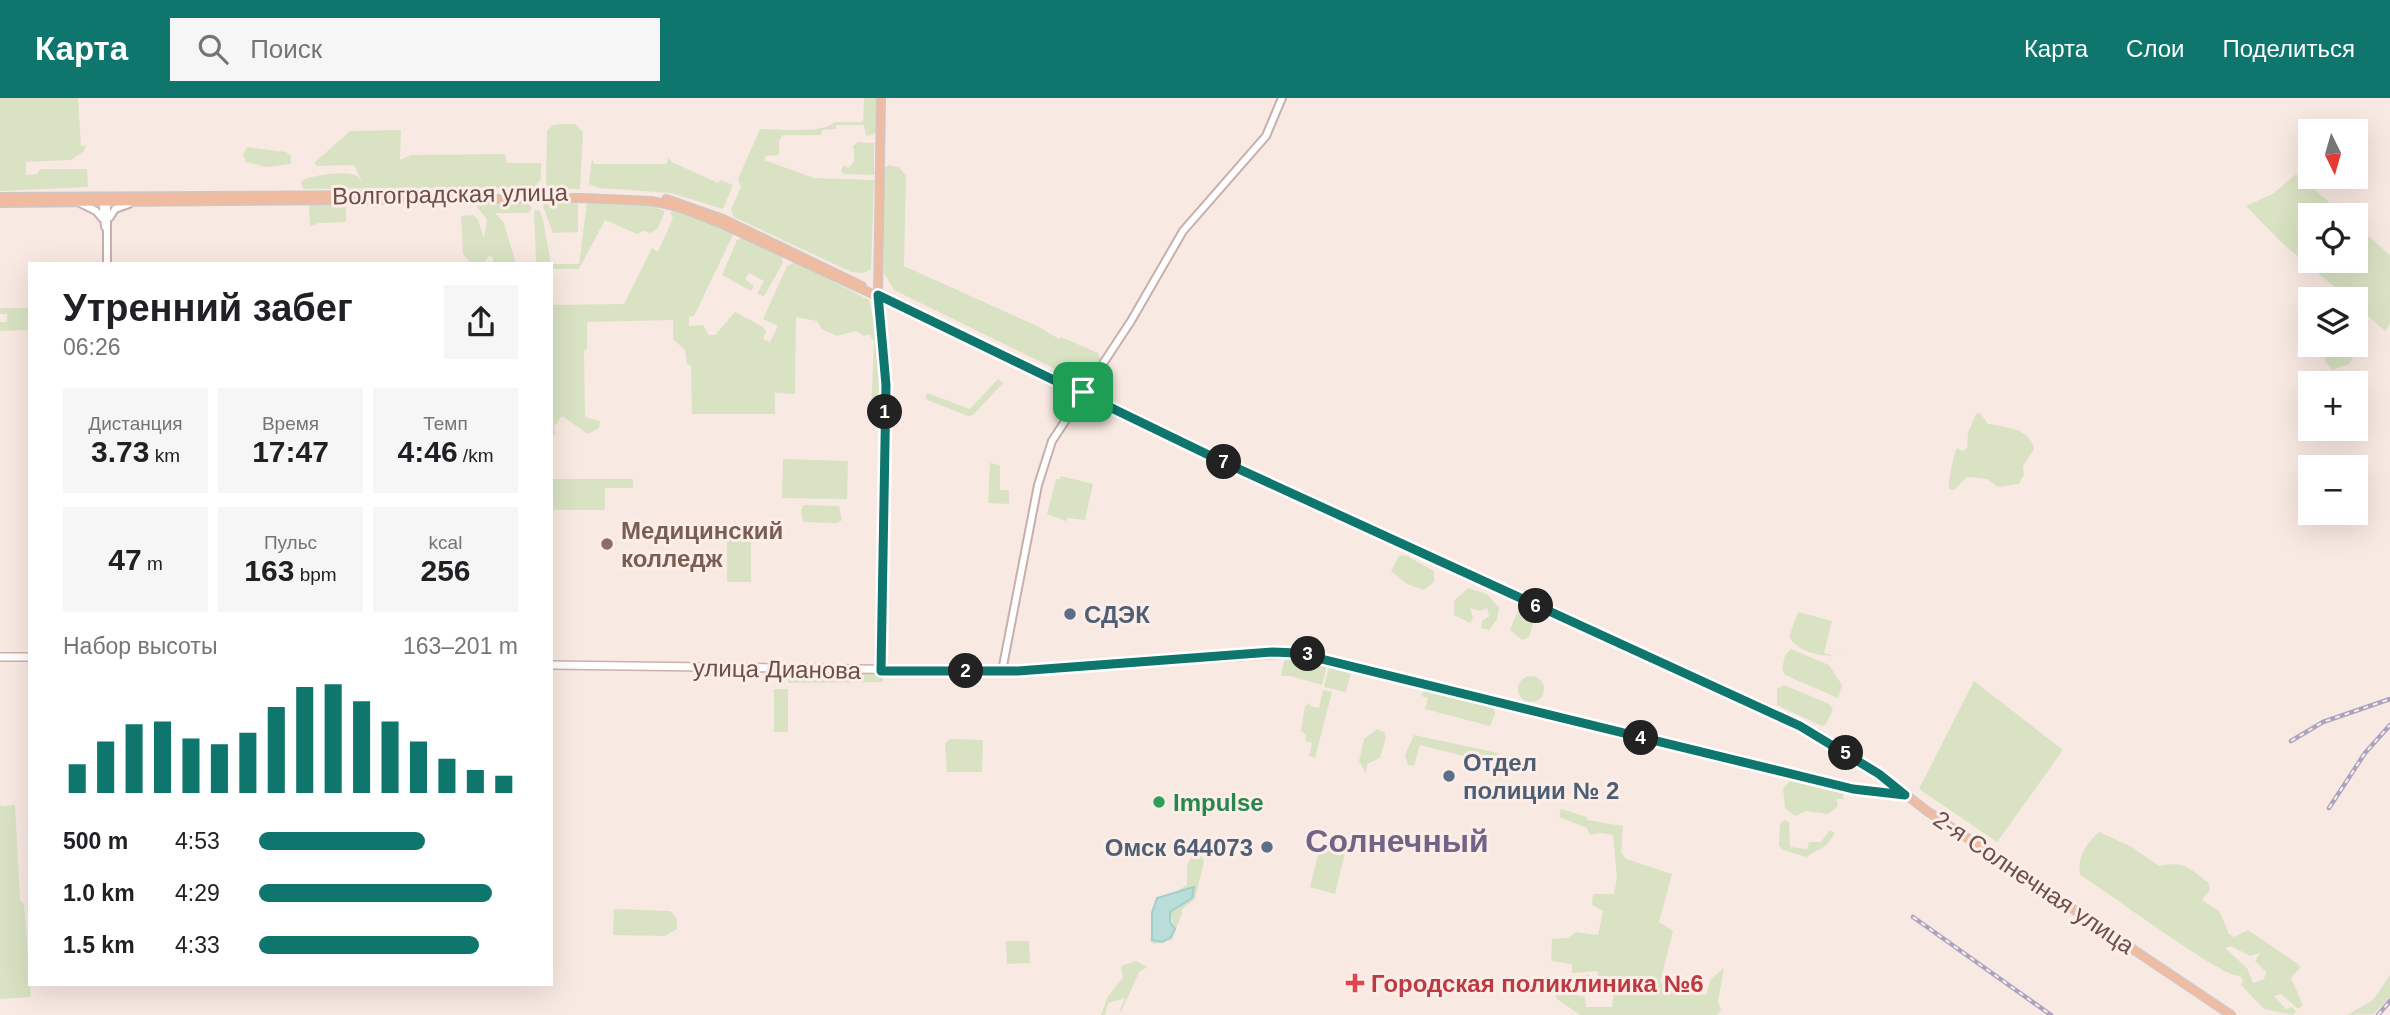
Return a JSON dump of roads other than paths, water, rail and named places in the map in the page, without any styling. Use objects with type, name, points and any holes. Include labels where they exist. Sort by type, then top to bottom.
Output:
[{"type":"main road","points":[[878,295],[881,98]]},
{"type":"main road","name":"Волгоградская улица","points":[[0,197],[584,193],[652,196],[681,202],[723,219],[852,279],[878,295]]},
{"type":"main road","name":"Волгоградская улица","points":[[0,204],[78,203],[105,198],[134,202],[582,198],[650,201],[691,211],[878,295],[1251,474],[1800,726],[1879,774],[1905,795]]},
{"type":"main road","name":"2-я Солнечная улица","points":[[1002,671],[1297,653],[1853,789],[1905,795],[2231,1015]]},
{"type":"main road","points":[[0,657],[28,657]]},
{"type":"main road","name":"улица Дианова","points":[[553,665],[1002,671]]},
{"type":"street","points":[[1002,671],[1041,471],[1052,441],[1131,321],[1183,231],[1266,136],[1282,98]]},
{"type":"street","points":[[105,198],[107,262]]},
{"type":"street","points":[[106,222],[115,209],[134,202]]},
{"type":"street","points":[[78,203],[97,212],[106,222]]},
{"type":"street","points":[[878,295],[886,385],[881,671]]},
{"type":"water","points":[[1194,887],[1192,898],[1170,912],[1170,922],[1175,929],[1171,937],[1162,942],[1152,940],[1152,913],[1157,898]]},
{"type":"railway","points":[[2291,741],[2323,722],[2390,699]]},
{"type":"railway","points":[[2329,808],[2365,753],[2390,725]]},
{"type":"railway","points":[[1913,917],[2051,1015]]},
{"type":"railway","points":[[2378,1015],[2390,1001]]},
{"type":"place","name":"Медицинский колледж","points":[[607,544]]},
{"type":"place","name":"СДЭК","points":[[1070,614]]},
{"type":"place","name":"Отдел полиции № 2","points":[[1449,776]]},
{"type":"place","name":"Impulse","points":[[1159,802]]},
{"type":"place","name":"Омск 644073","points":[[1267,847]]},
{"type":"place","name":"Городская поликлиника №6","points":[[1355,983]]},
{"type":"district","name":"Солнечный","points":[[1397,841]]}]
